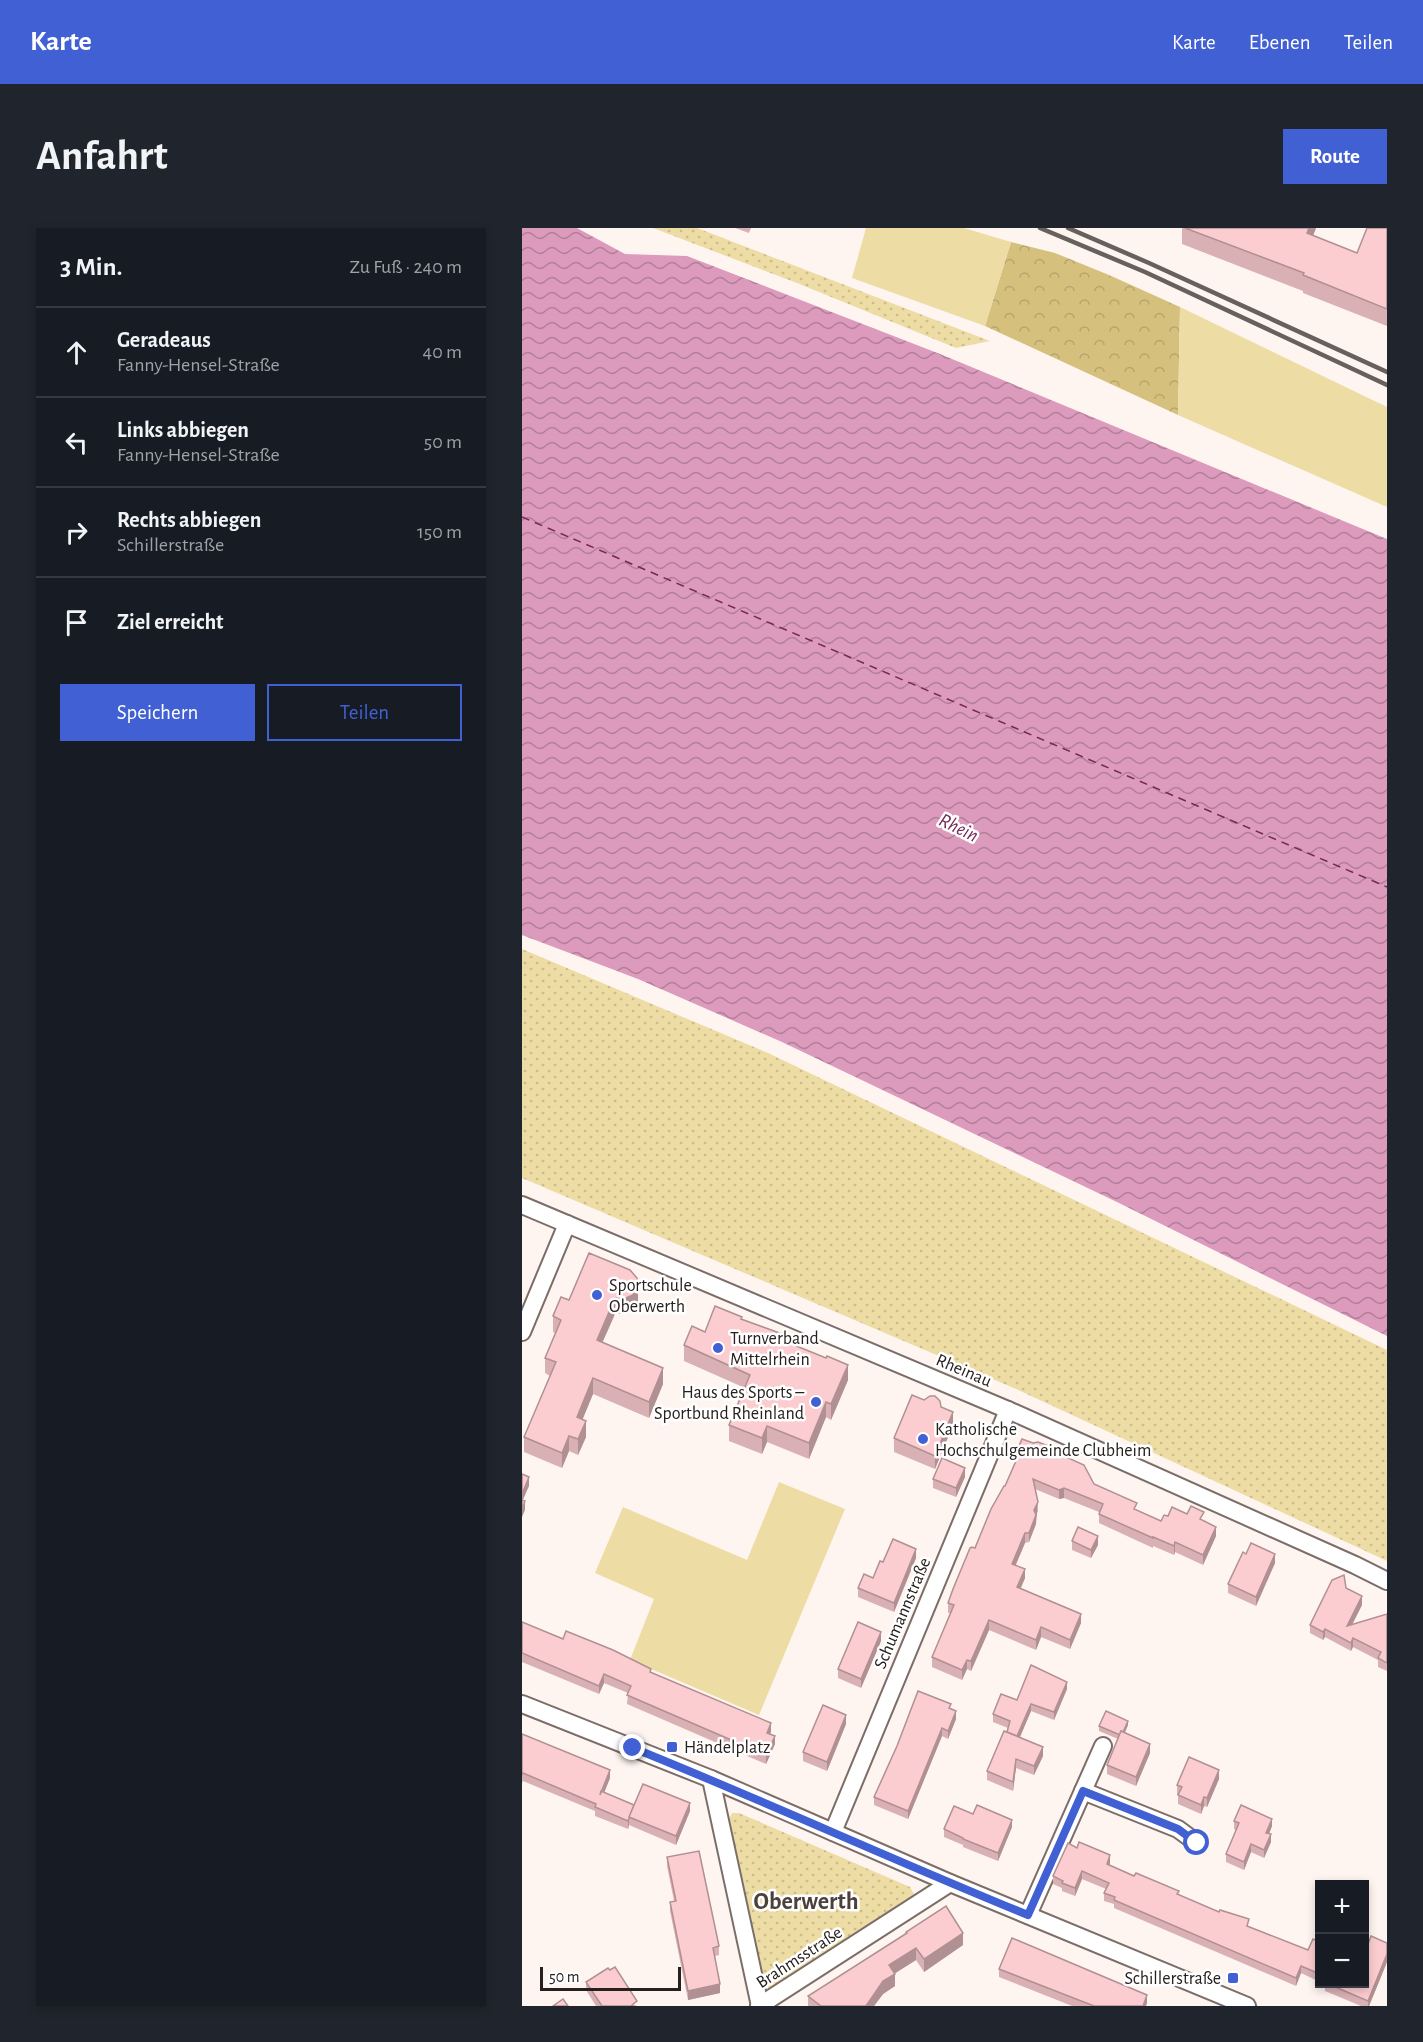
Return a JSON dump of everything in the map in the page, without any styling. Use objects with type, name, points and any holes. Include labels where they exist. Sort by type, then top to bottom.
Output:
[{"type":"street","name":"Rheinau","points":[[522,1205],[1008,1410],[1387,1581]]},
{"type":"street","points":[[522,1332],[567,1224]]},
{"type":"street","name":"Schumannstraße","points":[[833,1832],[1008,1410]]},
{"type":"street","points":[[522,1704],[711,1779],[950,1883],[1247,2006]]},
{"type":"street","points":[[1028,1915],[1103,1746]]},
{"type":"street","points":[[711,1779],[759,2006]]},
{"type":"street","points":[[1083,1791],[1178,1829],[1197,1843]]},
{"type":"street","name":"Brahmsstraße","points":[[759,2006],[950,1883]]},
{"type":"shaded area","points":[[653,228],[697,228],[990,341],[956,348],[797,283]]},
{"type":"shaded area","points":[[866,228],[964,228],[1011,242],[985,326],[852,278]]},
{"type":"shaded area","points":[[1180,307],[1387,407],[1387,507],[1178,415]]},
{"type":"shaded area","points":[[522,949],[768,1053],[1387,1350],[1387,1561],[1016,1389],[522,1178]]},
{"type":"shaded area","points":[[779,1482],[845,1509],[759,1715],[630,1660],[654,1599],[595,1573],[623,1507],[747,1560]]},
{"type":"shaded area","points":[[732,1813],[739,1813],[910,1887],[914,1894],[912,1898],[775,1988],[769,1989],[761,1981],[728,1826]]},
{"type":"green space","points":[[1011,242],[1055,253],[1180,307],[1178,415],[985,326]]},
{"type":"water","name":"Rhein","points":[[522,228],[577,228],[625,254],[687,256],[940,354],[1387,539],[1387,1336],[1119,1203],[782,1042],[638,979],[522,935]]},
{"type":"building","points":[[1185,228],[1309,228],[1307,233],[1357,253],[1367,228],[1387,228],[1387,309],[1303,275],[1304,273]]},
{"type":"building","points":[[589,1253],[630,1270],[637,1278],[638,1287],[633,1295],[626,1298],[615,1298],[597,1340],[663,1368],[649,1402],[593,1378],[577,1417],[586,1421],[578,1439],[569,1436],[562,1453],[524,1437],[556,1362],[545,1358],[561,1320],[553,1316],[561,1297],[569,1300]]},
{"type":"building","points":[[715,1306],[742,1317],[741,1319],[796,1339],[794,1345],[848,1365],[831,1404],[826,1402],[809,1443],[767,1426],[762,1438],[729,1425],[750,1375],[684,1345],[692,1326],[705,1332]]},
{"type":"building","name":"Katholische Hochschulgemeinde Clubheim","points":[[912,1395],[924,1400],[935,1396],[940,1401],[941,1407],[953,1412],[935,1456],[894,1438]]},
{"type":"building","points":[[1022,1439],[1033,1443],[1038,1442],[1070,1454],[1068,1458],[1084,1465],[1094,1484],[1137,1503],[1134,1509],[1161,1521],[1164,1515],[1168,1516],[1172,1507],[1187,1514],[1191,1506],[1204,1512],[1200,1519],[1216,1527],[1203,1555],[1175,1542],[1174,1546],[1153,1538],[1099,1514],[1103,1504],[1064,1488],[1059,1490],[1033,1479],[1038,1502],[1034,1510],[1036,1515],[1029,1533],[1025,1533],[1012,1564],[1025,1569],[1017,1587],[1081,1614],[1070,1640],[1041,1627],[1036,1640],[989,1620],[971,1661],[967,1660],[962,1670],[932,1657],[954,1605],[948,1603],[953,1589],[970,1548],[975,1548],[991,1509],[1005,1486],[1019,1454],[1016,1453]]},
{"type":"building","points":[[942,1458],[965,1468],[956,1488],[933,1479]]},
{"type":"building","points":[[522,1474],[529,1477],[522,1494]]},
{"type":"building","points":[[1078,1527],[1098,1536],[1091,1550],[1072,1541]]},
{"type":"building","points":[[893,1539],[916,1549],[894,1603],[858,1588],[864,1574],[873,1578]]},
{"type":"building","points":[[1251,1543],[1275,1554],[1256,1597],[1228,1584],[1243,1552],[1246,1554]]},
{"type":"building","points":[[1344,1575],[1346,1588],[1362,1596],[1347,1626],[1387,1614],[1387,1663],[1378,1658],[1381,1652],[1353,1638],[1351,1643],[1325,1629],[1323,1632],[1310,1625],[1332,1580]]},
{"type":"building","points":[[522,1622],[563,1639],[566,1631],[613,1650],[651,1669],[650,1672],[771,1723],[767,1733],[775,1736],[766,1755],[627,1695],[631,1686],[604,1674],[599,1686],[522,1653]]},
{"type":"building","points":[[858,1622],[881,1632],[861,1679],[838,1669]]},
{"type":"building","points":[[1031,1665],[1067,1682],[1054,1712],[1031,1704],[1017,1736],[1007,1732],[1010,1721],[993,1714],[1001,1694],[1017,1700]]},
{"type":"building","points":[[918,1691],[951,1704],[949,1708],[956,1711],[948,1731],[942,1728],[908,1811],[874,1797]]},
{"type":"building","points":[[823,1705],[846,1715],[827,1762],[803,1752]]},
{"type":"building","points":[[1106,1711],[1128,1721],[1120,1735],[1099,1726]]},
{"type":"building","points":[[1004,1731],[1043,1747],[1034,1766],[1016,1759],[1013,1782],[987,1771]]},
{"type":"building","points":[[1121,1731],[1150,1744],[1136,1777],[1107,1765]]},
{"type":"building","points":[[522,1734],[610,1770],[602,1791],[634,1805],[628,1821],[595,1807],[596,1804],[523,1773],[522,1775]]},
{"type":"building","points":[[1189,1757],[1219,1770],[1207,1798],[1204,1797],[1201,1805],[1178,1795],[1182,1787],[1177,1785]]},
{"type":"building","points":[[643,1784],[690,1803],[676,1836],[629,1817]]},
{"type":"building","points":[[977,1805],[1012,1820],[998,1853],[944,1829],[954,1806],[973,1814]]},
{"type":"building","points":[[1241,1805],[1272,1819],[1266,1833],[1271,1834],[1264,1850],[1251,1844],[1244,1862],[1226,1854],[1239,1823],[1234,1821]]},
{"type":"building","points":[[1079,1842],[1110,1855],[1107,1864],[1179,1891],[1177,1894],[1219,1912],[1220,1910],[1249,1919],[1247,1926],[1308,1950],[1313,1939],[1315,1940],[1315,1972],[1301,1966],[1296,1978],[1114,1900],[1115,1897],[1104,1893],[1109,1883],[1082,1871],[1075,1888],[1062,1883],[1063,1881],[1053,1876],[1068,1843],[1077,1848]]},
{"type":"building","points":[[699,1851],[719,1946],[713,1948],[720,1984],[688,1991],[670,1902],[676,1901],[667,1857]]},
{"type":"building","points":[[946,1906],[963,1933],[924,1959],[916,1948],[889,1965],[895,1974],[883,1981],[866,2006],[821,2006],[808,1996],[907,1933]]},
{"type":"building","points":[[1371,1936],[1387,1943],[1387,1954],[1368,2001],[1338,1988],[1369,1988]]},
{"type":"building","points":[[1012,1938],[1147,1995],[1143,2006],[1094,2006],[999,1969]]},
{"type":"building","points":[[615,1967],[637,2001],[633,2006],[602,2006],[586,1982],[608,1968],[610,1970]]},
{"type":"building","points":[[563,1999],[568,2006],[553,2006]]},
{"type":"ferry route","points":[[522,517],[1387,887]]},
{"type":"railway","points":[[1040,228],[1145,272],[1387,385]]},
{"type":"railway","points":[[1068,228],[1387,372]]},
{"type":"place","name":"Sportschule Oberwerth","points":[[597,1295]]},
{"type":"place","name":"Turnverband Mittelrhein","points":[[718,1348]]},
{"type":"place","name":"Haus des Sports – Sportbund Rheinland","points":[[816,1402]]},
{"type":"place","name":"Katholische Hochschulgemeinde Clubheim","points":[[923,1439]]},
{"type":"place","name":"Händelplatz","points":[[672,1747]]},
{"type":"place","name":"Schillerstraße","points":[[1233,1978]]},
{"type":"district","name":"Oberwerth","points":[[806,1901]]},
{"type":"route","points":[[633,1748],[711,1779],[1028,1915],[1083,1791],[1178,1829],[1197,1843]]}]
